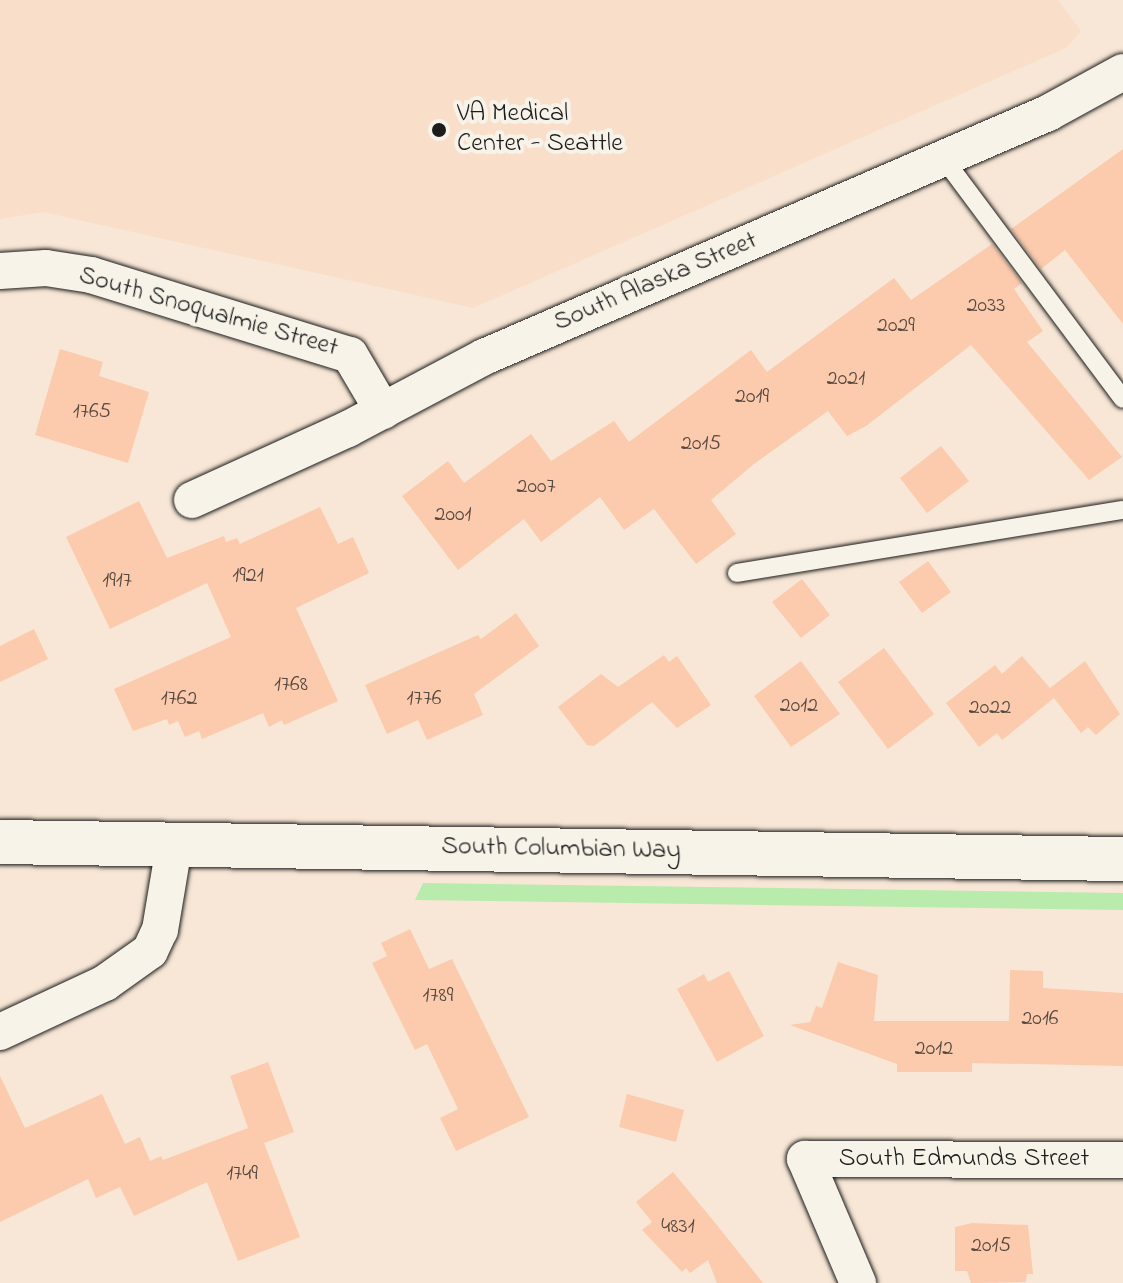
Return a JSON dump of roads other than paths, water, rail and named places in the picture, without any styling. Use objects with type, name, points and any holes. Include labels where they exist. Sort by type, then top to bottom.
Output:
[{"type":"main road","name":"South Columbian Way","points":[[0,842],[1123,859]]},
{"type":"street","name":"South Alaska Street","points":[[192,500],[383,411],[484,357],[1091,94],[1123,72]]},
{"type":"street","name":"South Snoqualmie Street","points":[[0,271],[46,268],[91,275],[350,355],[383,411]]},
{"type":"street","points":[[0,1032],[105,983],[150,951],[160,930],[174,846]]},
{"type":"street","name":"South Edmunds Street","points":[[858,1283],[805,1159],[1123,1160]]},
{"type":"lane","points":[[944,159],[1123,399]]},
{"type":"lane","points":[[737,573],[1123,510]]},
{"type":"place","name":"VA Medical Center - Seattle","points":[[439,130]]}]
